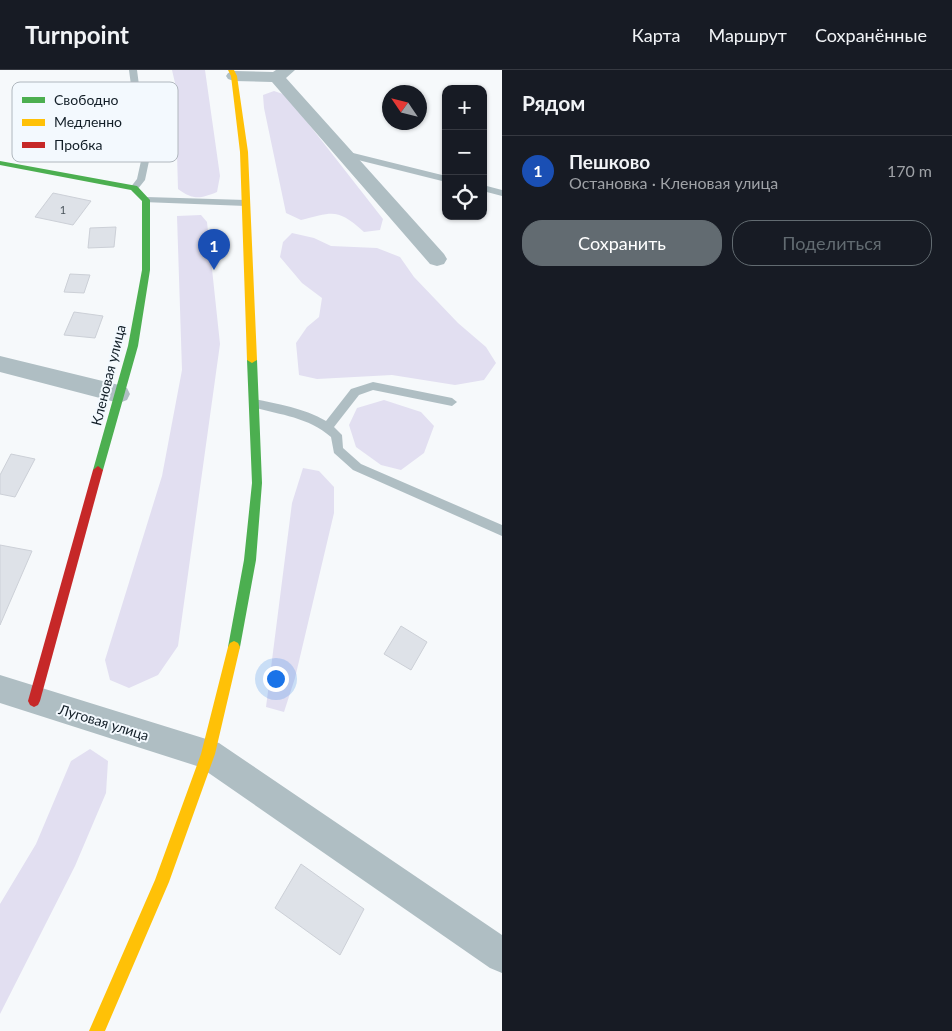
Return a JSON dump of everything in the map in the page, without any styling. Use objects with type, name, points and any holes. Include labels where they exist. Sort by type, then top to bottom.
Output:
[{"type":"main road","points":[[96,1031],[162,882],[208,754],[234,649],[250,560],[258,483],[244,152],[232,73]]},
{"type":"main road","points":[[0,163],[134,188],[146,200]]},
{"type":"main road","name":"Кленовая улица","points":[[34,701],[133,346],[146,270],[146,200]]},
{"type":"street","points":[[232,73],[282,73],[345,154],[437,259]]},
{"type":"street","points":[[0,364],[119,394]]},
{"type":"street","name":"Луговая улица","points":[[0,689],[208,754],[502,956]]},
{"type":"lane","points":[[345,154],[442,178]]},
{"type":"lane","points":[[134,188],[141,180],[145,162]]},
{"type":"lane","points":[[487,189],[502,193]]},
{"type":"lane","points":[[146,200],[246,203]]},
{"type":"lane","points":[[328,426],[355,392],[373,386],[452,402]]},
{"type":"lane","points":[[254,403],[296,413],[328,426],[336,435],[338,450],[357,466],[502,531]]},
{"type":"shaded area","points":[[172,70],[205,70],[220,176],[217,192],[206,196],[192,197],[178,189],[178,82],[175,82]]},
{"type":"shaded area","points":[[274,91],[286,95],[383,219],[380,230],[364,232],[347,219],[335,214],[301,220],[286,213],[264,108],[263,95]]},
{"type":"shaded area","points":[[201,215],[207,222],[220,344],[178,646],[158,675],[129,688],[110,680],[105,660],[162,476],[182,370],[177,216]]},
{"type":"shaded area","points":[[292,233],[314,238],[331,246],[377,248],[400,257],[414,277],[458,323],[486,347],[496,363],[484,380],[455,385],[392,375],[317,379],[299,375],[296,343],[307,327],[319,317],[322,298],[302,283],[280,257],[283,242]]},
{"type":"shaded area","points":[[384,400],[421,412],[434,426],[424,453],[401,470],[381,465],[356,447],[349,425],[357,408]]},
{"type":"shaded area","points":[[303,468],[319,471],[334,487],[334,513],[295,678],[284,712],[266,707],[292,503]]},
{"type":"shaded area","points":[[90,749],[108,761],[106,793],[75,866],[0,1014],[0,904],[36,844],[71,761]]},
{"type":"building","points":[[53,193],[91,201],[73,225],[35,217]]},
{"type":"building","points":[[116,227],[114,247],[88,248],[90,228]]},
{"type":"building","points":[[70,274],[90,275],[84,293],[64,292]]},
{"type":"building","points":[[74,312],[103,316],[95,338],[64,335]]},
{"type":"building","points":[[11,454],[35,459],[15,497],[0,494],[0,475]]},
{"type":"building","points":[[0,545],[32,551],[0,625]]},
{"type":"building","points":[[401,626],[427,642],[411,670],[384,654]]},
{"type":"building","points":[[301,864],[364,909],[340,955],[275,908]]},
{"type":"traffic: fast","points":[[0,163],[134,188],[146,200],[146,270],[133,346],[98,470]]},
{"type":"traffic: fast","points":[[234,647],[250,560],[257,483],[252,360]]},
{"type":"traffic: slow","points":[[231,70],[234,76],[244,152],[252,360]]},
{"type":"traffic: slow","points":[[97,1031],[162,882],[208,754],[234,647]]},
{"type":"traffic: jam","points":[[34,701],[98,470]]},
{"type":"place","name":"Пешково","points":[[214,270]]}]
